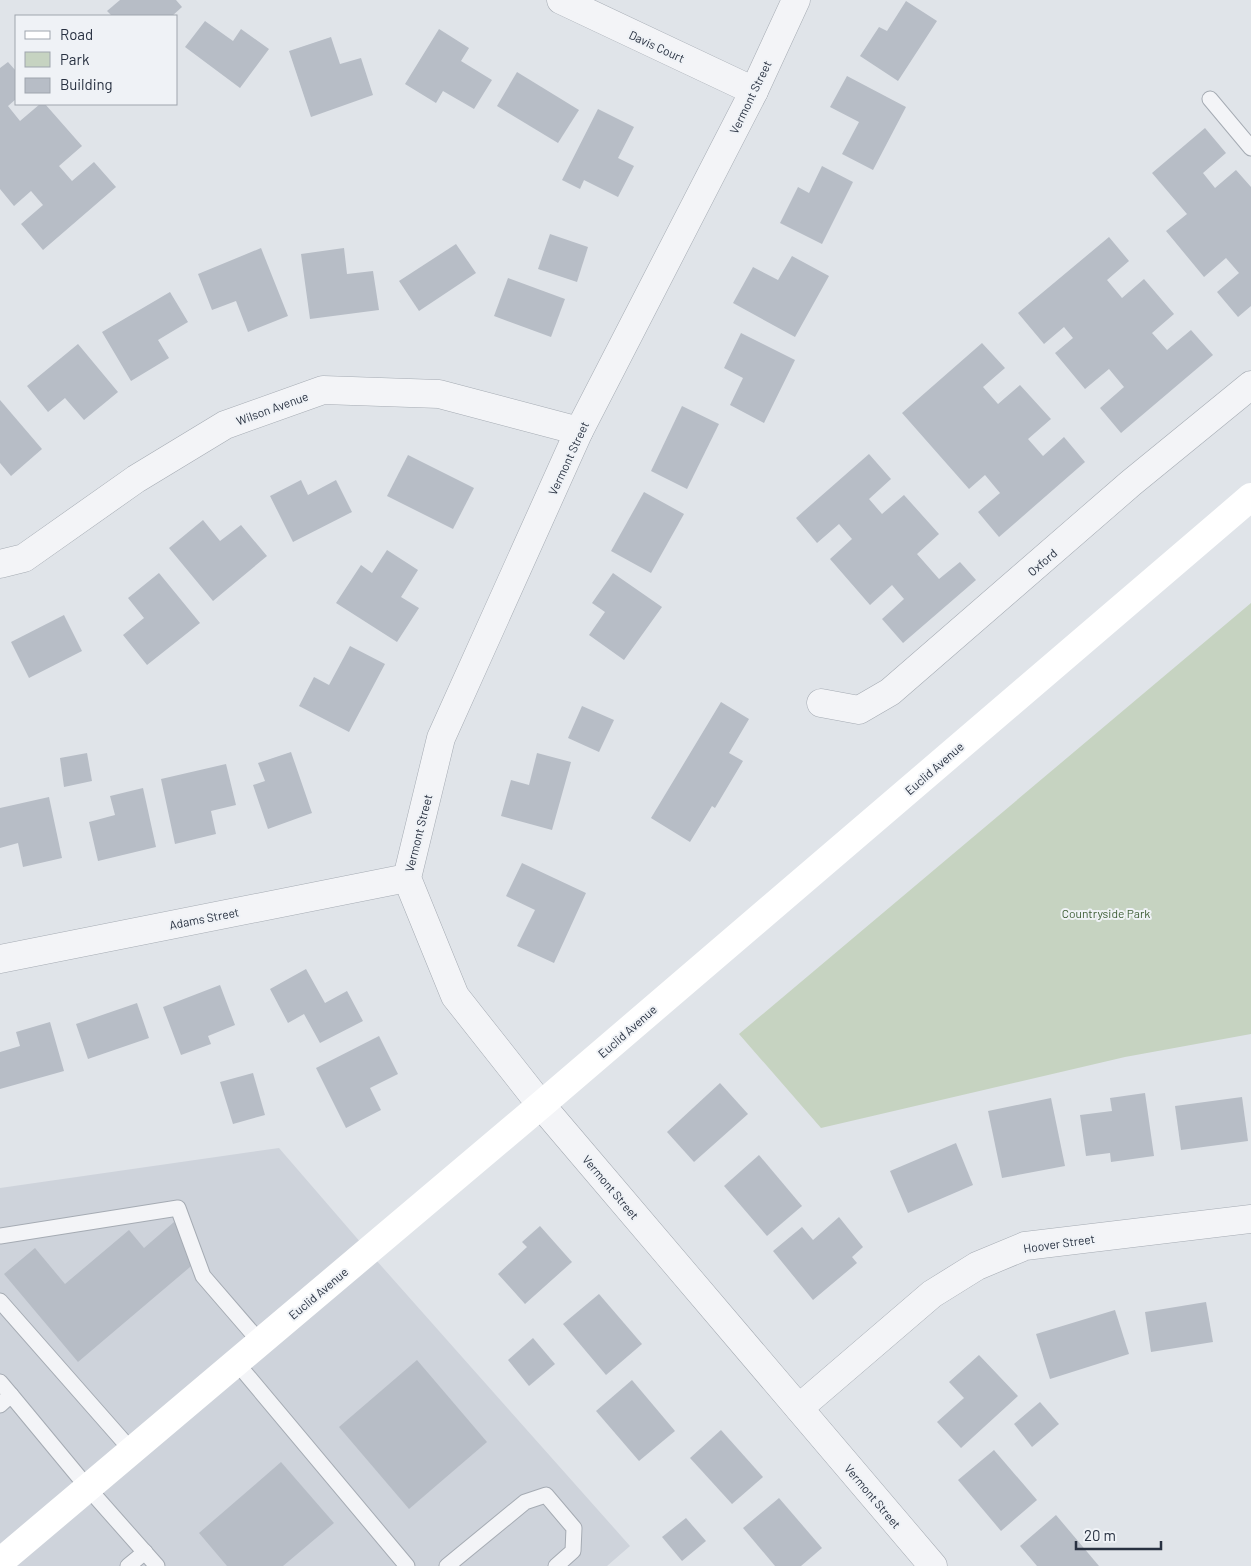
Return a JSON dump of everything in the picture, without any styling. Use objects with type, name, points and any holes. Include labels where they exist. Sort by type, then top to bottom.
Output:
[{"type":"main road","name":"Euclid Avenue","points":[[7,1557],[541,1105],[1251,497]]},
{"type":"street","name":"Davis Court","points":[[561,0],[754,91]]},
{"type":"street","name":"Vermont Street","points":[[796,0],[754,91],[579,431],[441,738],[407,878],[455,996],[541,1105],[933,1566]]},
{"type":"street","name":"Oxford","points":[[821,703],[859,710],[890,692],[1131,483],[1251,385]]},
{"type":"street","name":"Wilson Avenue","points":[[0,564],[24,558],[136,479],[225,425],[322,390],[439,394],[579,431]]},
{"type":"street","name":"Adams Street","points":[[0,959],[407,878]]},
{"type":"street","name":"Hoover Street","points":[[799,1408],[932,1294],[978,1266],[1017,1249],[1025,1246],[1251,1219]]},
{"type":"lane","points":[[1210,100],[1251,148]]},
{"type":"lane","points":[[0,1236],[178,1208],[203,1276],[260,1342]]},
{"type":"lane","points":[[0,1301],[132,1451]]},
{"type":"lane","points":[[236,1362],[407,1566]]},
{"type":"lane","points":[[0,1382],[6,1400],[157,1566]]},
{"type":"lane","points":[[447,1566],[525,1502],[546,1495],[574,1528],[573,1551],[556,1566]]},
{"type":"lane","points":[[128,1566],[144,1552]]},
{"type":"shaded area","points":[[279,1148],[630,1546],[607,1566],[0,1566],[0,1188]]},
{"type":"green space","name":"Countryside Park","points":[[1251,603],[1251,1034],[1125,1057],[821,1128],[739,1034]]},
{"type":"building","points":[[120,0],[176,0],[182,7],[173,15],[111,15],[107,11]]},
{"type":"building","points":[[906,1],[937,21],[898,81],[860,56],[879,27],[887,31]]},
{"type":"building","points":[[205,21],[233,41],[241,29],[269,49],[240,88],[185,47]]},
{"type":"building","points":[[439,29],[469,48],[461,61],[492,80],[474,109],[443,91],[436,103],[405,84]]},
{"type":"building","points":[[331,37],[340,64],[361,58],[373,95],[311,117],[289,51]]},
{"type":"building","points":[[8,62],[15,70],[15,100],[8,106],[20,121],[39,105],[46,105],[82,146],[59,166],[72,181],[94,162],[116,187],[43,250],[21,224],[43,205],[31,191],[14,206],[0,189],[0,68]]},
{"type":"building","points":[[517,72],[579,110],[558,143],[497,106]]},
{"type":"building","points":[[847,76],[906,107],[873,170],[842,154],[859,122],[830,107]]},
{"type":"building","points":[[598,109],[634,127],[618,158],[634,166],[618,197],[584,180],[580,189],[562,180]]},
{"type":"building","points":[[1205,128],[1226,153],[1203,173],[1215,188],[1236,170],[1251,187],[1251,306],[1238,317],[1217,292],[1239,273],[1226,258],[1204,277],[1166,231],[1187,214],[1152,173]]},
{"type":"building","points":[[822,166],[853,182],[822,244],[780,223],[798,187],[809,193]]},
{"type":"building","points":[[550,234],[588,247],[577,282],[538,269]]},
{"type":"building","points":[[1109,237],[1129,261],[1107,280],[1122,298],[1144,279],[1174,314],[1152,333],[1167,350],[1191,330],[1213,355],[1121,433],[1100,408],[1124,387],[1109,369],[1085,389],[1055,353],[1073,338],[1064,327],[1044,344],[1018,313]]},
{"type":"building","points":[[456,244],[476,273],[419,311],[399,281]]},
{"type":"building","points":[[261,248],[288,316],[248,332],[236,301],[212,310],[198,274]]},
{"type":"building","points":[[344,248],[347,274],[373,271],[379,310],[310,319],[301,254]]},
{"type":"building","points":[[792,256],[829,276],[795,337],[733,303],[753,267],[778,280]]},
{"type":"building","points":[[508,278],[565,299],[551,337],[494,316]]},
{"type":"building","points":[[170,292],[188,322],[158,340],[169,358],[131,381],[102,332]]},
{"type":"building","points":[[741,333],[795,360],[764,423],[730,405],[743,378],[724,368]]},
{"type":"building","points":[[982,343],[1005,368],[983,387],[998,404],[1020,385],[1051,419],[1028,439],[1043,456],[1064,437],[1085,462],[999,537],[978,512],[1000,493],[985,475],[969,489],[902,413]]},
{"type":"building","points":[[78,344],[118,392],[84,420],[65,398],[48,412],[27,386]]},
{"type":"building","points":[[0,400],[42,449],[11,476],[0,463]]},
{"type":"building","points":[[682,406],[719,424],[687,489],[651,471]]},
{"type":"building","points":[[869,454],[891,479],[869,499],[882,514],[904,495],[939,534],[917,554],[939,579],[960,562],[976,580],[903,643],[882,619],[904,599],[892,585],[870,605],[830,559],[852,539],[839,524],[817,543],[796,518]]},
{"type":"building","points":[[408,455],[474,488],[453,529],[387,496]]},
{"type":"building","points":[[301,480],[308,495],[336,480],[352,512],[293,542],[270,496]]},
{"type":"building","points":[[644,492],[684,514],[651,573],[611,551]]},
{"type":"building","points":[[203,520],[220,541],[241,525],[267,556],[213,601],[169,548]]},
{"type":"building","points":[[387,550],[418,570],[401,597],[419,608],[397,642],[336,603],[361,565],[372,573]]},
{"type":"building","points":[[159,573],[200,623],[147,665],[123,635],[144,618],[128,598]]},
{"type":"building","points":[[613,573],[662,607],[624,660],[589,635],[605,612],[592,603]]},
{"type":"building","points":[[64,615],[82,651],[29,678],[11,642]]},
{"type":"building","points":[[350,646],[385,664],[349,732],[299,706],[314,677],[329,685]]},
{"type":"building","points":[[721,702],[749,719],[729,753],[743,761],[715,808],[712,806],[690,842],[651,818]]},
{"type":"building","points":[[582,706],[614,720],[599,752],[568,738]]},
{"type":"building","points":[[291,752],[312,813],[268,829],[253,785],[265,781],[258,763]]},
{"type":"building","points":[[87,753],[92,781],[64,787],[60,758]]},
{"type":"building","points":[[537,753],[571,762],[552,830],[501,816],[511,780],[529,785]]},
{"type":"building","points":[[226,764],[236,805],[211,811],[216,834],[175,844],[161,779]]},
{"type":"building","points":[[143,788],[156,847],[98,861],[89,822],[115,815],[110,796]]},
{"type":"building","points":[[49,797],[62,858],[23,867],[18,843],[0,848],[0,808]]},
{"type":"building","points":[[522,863],[586,893],[554,963],[517,946],[535,910],[506,896]]},
{"type":"building","points":[[306,969],[325,1003],[347,991],[363,1021],[320,1043],[304,1014],[288,1023],[270,989]]},
{"type":"building","points":[[220,985],[235,1025],[208,1036],[211,1044],[181,1055],[163,1007]]},
{"type":"building","points":[[137,1003],[149,1038],[88,1059],[76,1024]]},
{"type":"building","points":[[50,1022],[64,1071],[0,1089],[0,1052],[20,1046],[16,1032]]},
{"type":"building","points":[[379,1036],[398,1074],[370,1088],[381,1110],[346,1128],[316,1068]]},
{"type":"building","points":[[253,1073],[265,1115],[233,1124],[220,1082]]},
{"type":"building","points":[[720,1083],[748,1114],[694,1162],[667,1132]]},
{"type":"building","points":[[1145,1093],[1154,1156],[1111,1162],[1110,1153],[1086,1156],[1080,1115],[1112,1111],[1110,1098]]},
{"type":"building","points":[[1242,1097],[1248,1141],[1181,1150],[1175,1106]]},
{"type":"building","points":[[1051,1098],[1065,1166],[1002,1178],[988,1111]]},
{"type":"building","points":[[956,1143],[973,1185],[908,1213],[890,1171]]},
{"type":"building","points":[[759,1155],[802,1206],[767,1236],[724,1186]]},
{"type":"building","points":[[839,1217],[863,1247],[852,1257],[857,1263],[813,1300],[773,1251],[802,1227],[813,1240]]},
{"type":"building","points":[[174,1222],[203,1256],[78,1362],[4,1274],[35,1248],[65,1284],[129,1230],[144,1248]]},
{"type":"building","points":[[540,1226],[572,1262],[525,1304],[498,1274],[527,1247],[522,1242]]},
{"type":"building","points":[[599,1294],[642,1344],[606,1375],[563,1324]]},
{"type":"building","points":[[1206,1302],[1213,1342],[1151,1352],[1145,1312]]},
{"type":"building","points":[[1115,1310],[1129,1354],[1050,1379],[1036,1334]]},
{"type":"building","points":[[533,1338],[555,1364],[529,1386],[508,1360]]},
{"type":"building","points":[[979,1355],[1018,1396],[961,1448],[937,1422],[964,1398],[949,1382]]},
{"type":"building","points":[[417,1360],[487,1442],[409,1509],[339,1427]]},
{"type":"building","points":[[632,1380],[675,1431],[639,1461],[596,1411]]},
{"type":"building","points":[[1040,1402],[1059,1424],[1032,1447],[1014,1424]]},
{"type":"building","points":[[721,1430],[763,1477],[732,1504],[690,1458]]},
{"type":"building","points":[[994,1450],[1037,1500],[1001,1531],[958,1480]]},
{"type":"building","points":[[281,1462],[334,1523],[283,1566],[227,1566],[199,1533]]},
{"type":"building","points":[[779,1498],[822,1548],[801,1566],[775,1566],[743,1528]]},
{"type":"building","points":[[1056,1515],[1099,1566],[1037,1566],[1020,1546]]},
{"type":"building","points":[[686,1518],[706,1541],[682,1561],[662,1537]]}]
